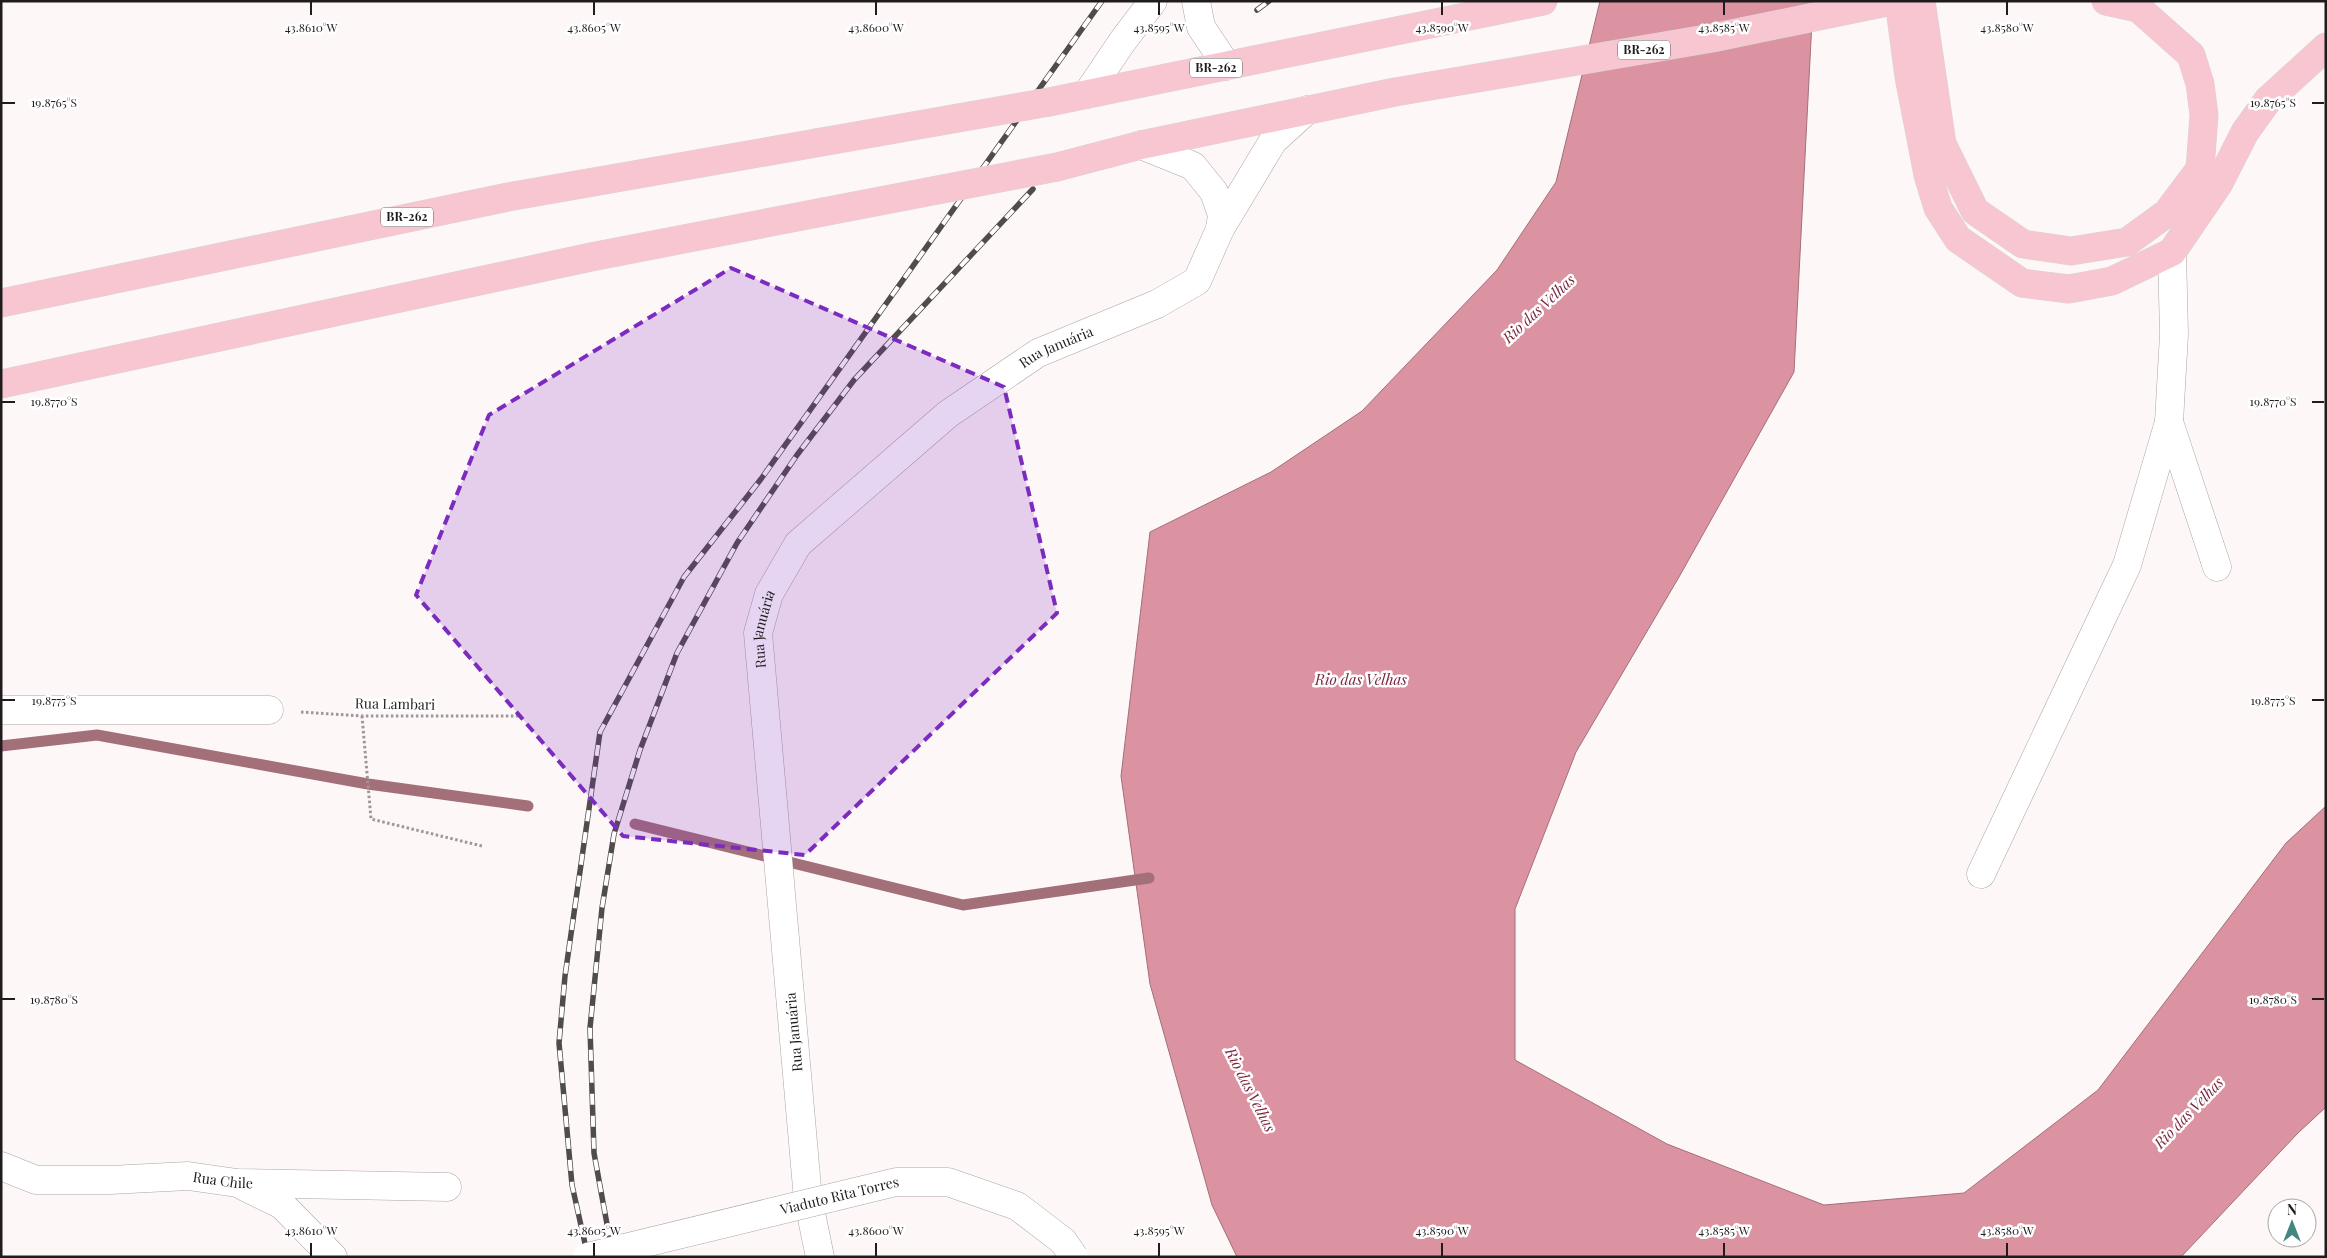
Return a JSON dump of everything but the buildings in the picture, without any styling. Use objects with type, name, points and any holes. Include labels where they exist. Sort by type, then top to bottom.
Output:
[{"type":"main road","name":"BR-262","points":[[1,303],[508,197],[1049,102],[1542,1]]},
{"type":"main road","name":"BR-262","points":[[1,384],[591,257],[1057,167],[1142,145],[1395,92],[1712,38],[1892,1]]},
{"type":"main road","points":[[1899,1],[1909,77],[1928,175],[1938,208],[1958,239],[2022,283],[2069,289],[2112,282],[2172,252],[2218,183],[2244,132],[2268,100],[2326,47]]},
{"type":"main road","points":[[1921,1],[1942,144],[1975,211],[2023,244],[2071,251],[2127,242],[2167,213],[2200,168],[2204,115],[2200,84],[2191,55],[2138,8],[2106,1]]},
{"type":"street","points":[[1087,94],[1153,1]]},
{"type":"street","points":[[1196,1],[1201,28],[1227,66]]},
{"type":"street","name":"Rua Januária","points":[[820,1257],[808,1199],[758,634],[769,594],[798,544],[948,414],[1038,353],[1157,304],[1197,281],[1220,230],[1273,141],[1307,110]]},
{"type":"street","name":"Rua Januária","points":[[1142,145],[1193,166],[1214,192],[1222,214],[1220,230]]},
{"type":"street","points":[[1980,874],[2128,565],[2169,422],[2174,343],[2172,252]]},
{"type":"street","points":[[2169,422],[2217,566]]},
{"type":"street","points":[[1,710],[269,710]]},
{"type":"street","name":"Rua Chile","points":[[1,1166],[36,1180],[110,1180],[188,1176],[238,1183],[447,1187]]},
{"type":"street","name":"Viaduto Rita Torres","points":[[587,1257],[896,1182],[948,1182],[1017,1206],[1063,1241],[1074,1257]]},
{"type":"street","points":[[238,1183],[282,1205],[316,1247],[333,1257]]},
{"type":"path","name":"Rua Lambari","points":[[269,710],[362,716],[520,716]]},
{"type":"path","points":[[362,716],[372,819],[482,846]]},
{"type":"highlighted area","points":[[731,268],[1004,387],[1057,613],[805,855],[623,836],[416,595],[489,415]]},
{"type":"water","name":"Rio das Velhas","points":[[1600,1],[1813,1],[1794,372],[1679,577],[1576,752],[1515,909],[1515,1060],[1667,1144],[1824,1205],[1964,1193],[2098,1090],[2286,843],[2326,806],[2326,1107],[2298,1133],[2181,1257],[1237,1257],[1212,1205],[1150,984],[1121,776],[1150,532],[1271,472],[1362,411],[1497,270],[1556,182]]},
{"type":"waterway","points":[[1,746],[97,735],[368,784],[528,806]]},
{"type":"waterway","points":[[635,824],[963,905],[1149,878]]},
{"type":"railway","points":[[588,1257],[572,1185],[559,1043],[565,976],[600,732],[684,577],[761,479],[1102,1]]},
{"type":"railway","points":[[1257,10],[1269,1]]},
{"type":"railway","points":[[613,1257],[594,1153],[590,1028],[602,908],[614,834],[640,750],[677,653],[737,543],[797,455],[854,380],[1033,189]]}]
